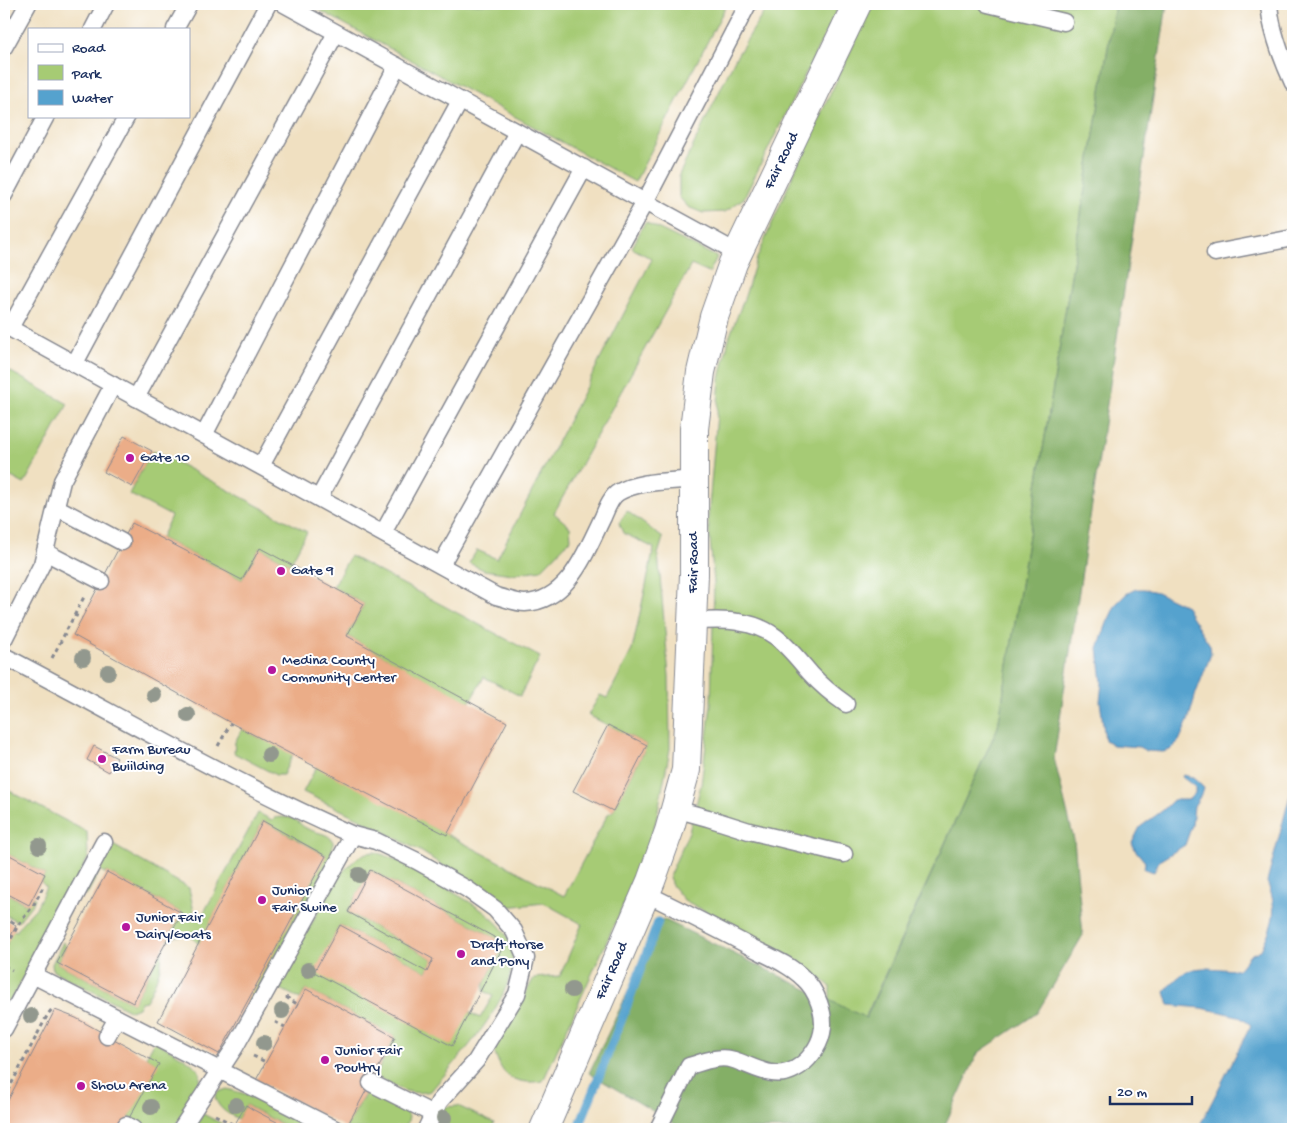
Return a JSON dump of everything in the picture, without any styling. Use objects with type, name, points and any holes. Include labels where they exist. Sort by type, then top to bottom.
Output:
[{"type":"street","name":"Fair Road","points":[[544,1129],[645,893],[669,831],[686,770],[694,574],[694,429],[700,372],[714,317],[738,253],[857,4]]},
{"type":"lane","points":[[4,47],[28,4]]},
{"type":"lane","points":[[94,28],[106,4]]},
{"type":"lane","points":[[176,28],[189,4]]},
{"type":"lane","points":[[75,364],[268,4]]},
{"type":"lane","points":[[284,4],[738,253]]},
{"type":"lane","points":[[441,566],[645,202],[741,14],[748,4]]},
{"type":"lane","points":[[988,4],[1064,22]]},
{"type":"lane","points":[[1269,4],[1270,14],[1285,65],[1293,84]]},
{"type":"lane","points":[[136,398],[336,32]]},
{"type":"lane","points":[[204,435],[397,66]]},
{"type":"lane","points":[[261,466],[460,101]]},
{"type":"lane","points":[[4,195],[45,118]]},
{"type":"lane","points":[[126,118],[7,326],[496,596],[524,603],[544,600],[560,589],[578,568],[609,505],[617,493],[636,485],[694,479]]},
{"type":"lane","points":[[319,498],[517,132]]},
{"type":"lane","points":[[383,533],[584,168]]},
{"type":"lane","points":[[1216,253],[1293,238]]},
{"type":"lane","points":[[4,639],[42,564],[62,482],[113,385]]},
{"type":"lane","points":[[56,507],[122,542]]},
{"type":"lane","points":[[45,552],[102,581]]},
{"type":"lane","points":[[692,621],[738,622],[762,628],[775,635],[785,643],[812,675],[846,704]]},
{"type":"lane","points":[[4,656],[208,766],[281,803],[353,835],[376,841],[418,861],[467,889],[495,910],[514,930],[526,958],[517,994],[476,1061],[448,1092],[433,1114],[426,1129]]},
{"type":"lane","points":[[675,809],[781,840],[844,854]]},
{"type":"lane","points":[[181,1129],[220,1071],[353,835]]},
{"type":"lane","points":[[4,1029],[104,842]]},
{"type":"lane","points":[[645,893],[789,967],[803,977],[812,987],[821,1010],[824,1026],[820,1042],[810,1056],[795,1069],[782,1074],[765,1072],[732,1059],[709,1059],[689,1066],[658,1129]]},
{"type":"lane","points":[[33,975],[335,1129]]},
{"type":"lane","points":[[107,1036],[117,1018]]},
{"type":"lane","points":[[372,1083],[433,1114]]},
{"type":"path","points":[[74,615],[82,618]]},
{"type":"path","points":[[4,953],[18,925],[33,906],[42,889],[38,887]]},
{"type":"path","points":[[4,917],[18,925]]},
{"type":"path","points":[[4,1098],[48,1014],[53,1008],[59,1006]]},
{"type":"green space","points":[[308,4],[727,4],[635,182]]},
{"type":"green space","points":[[769,4],[840,4],[744,198],[725,212],[703,213],[688,207],[679,197],[679,175],[735,59]]},
{"type":"green space","points":[[873,4],[1115,4],[998,727],[865,1018],[830,1001],[830,986],[797,960],[684,900],[671,884],[670,874],[689,832],[701,785],[711,705],[714,582],[708,519],[720,379],[729,338],[757,258],[808,141]]},
{"type":"green space","points":[[1115,4],[1167,4],[1054,758],[1074,840],[1083,935],[1037,1013],[978,1053],[943,1129],[683,1129],[589,1073],[663,919],[866,1018],[998,727]]},
{"type":"green space","points":[[645,222],[717,257],[709,273],[691,265],[554,513],[570,527],[571,539],[541,570],[512,574],[484,570],[469,563],[477,550],[497,559],[652,259],[632,248]]},
{"type":"green space","points":[[4,368],[68,404],[24,484],[4,473]]},
{"type":"green space","points":[[152,451],[161,454],[307,532],[290,564],[260,548],[242,580],[161,538],[171,516],[129,494]]},
{"type":"green space","points":[[627,511],[663,538],[658,554],[669,676],[670,749],[656,821],[642,864],[543,1081],[523,1082],[513,1079],[505,1073],[494,1051],[534,978],[560,976],[582,924],[544,903],[506,907],[422,852],[360,819],[303,792],[317,766],[564,896],[608,814],[613,811],[647,745],[588,715],[600,695],[607,698],[632,650],[654,548],[623,533],[619,523]]},
{"type":"green space","points":[[350,556],[540,657],[520,696],[484,677],[469,703],[347,636],[364,604],[333,587]]},
{"type":"green space","points":[[242,729],[293,754],[283,775],[276,775],[234,753],[235,742]]},
{"type":"green space","points":[[4,788],[87,832],[88,858],[10,1002],[4,999],[4,949],[13,930],[17,931],[20,925],[36,908],[46,887],[41,882],[45,874],[4,852]]},
{"type":"green space","points":[[258,813],[272,820],[280,817],[292,818],[311,830],[326,835],[333,841],[331,853],[333,856],[251,1002],[247,1001],[326,855],[263,821],[199,944],[189,935],[177,936],[168,940],[182,913],[107,872],[106,874],[100,870],[86,896],[84,894],[111,844],[189,888],[195,917],[202,916]]},
{"type":"green space","points":[[375,852],[407,865],[470,902],[498,925],[508,938],[512,957],[510,977],[501,998],[474,1040],[431,1091],[408,1092],[375,1076],[395,1037],[306,989],[300,999],[277,987],[337,877],[357,858],[366,853]],"holes":[[[370,870],[505,943],[484,984],[484,991],[493,996],[480,1018],[469,1012],[315,972],[340,925],[427,972],[433,959],[348,912]]]},
{"type":"green space","points":[[4,892],[28,905],[33,897],[35,898],[18,922],[4,914]]},
{"type":"green space","points":[[63,942],[66,946],[57,963],[133,1003],[162,950],[161,964],[146,1001],[141,1002],[138,1008],[131,1011],[53,971],[52,964]]},
{"type":"green space","points":[[155,1041],[190,1062],[198,1070],[200,1077],[197,1092],[172,1129],[150,1129],[129,1117],[158,1064],[146,1057]]},
{"type":"green space","points":[[227,1089],[253,1096],[302,1122],[298,1129],[290,1129],[246,1105],[238,1119],[224,1110],[216,1100],[215,1096],[218,1092]]},
{"type":"green space","points":[[367,1091],[406,1111],[409,1117],[407,1124],[400,1129],[346,1128]]},
{"type":"green space","points":[[458,1106],[494,1123],[491,1129],[434,1129],[444,1107]]},
{"type":"green space","points":[[203,1114],[232,1129],[194,1129]]},
{"type":"water","points":[[1136,589],[1157,592],[1186,606],[1210,645],[1211,654],[1196,693],[1188,721],[1179,741],[1170,750],[1163,752],[1146,751],[1139,747],[1113,745],[1105,740],[1100,701],[1102,682],[1098,648],[1116,604],[1126,594]]},
{"type":"water","points":[[1183,775],[1192,777],[1204,788],[1194,806],[1192,825],[1185,845],[1159,861],[1154,872],[1144,869],[1145,862],[1132,843],[1140,827],[1162,811],[1173,800],[1188,800],[1195,793],[1195,787],[1182,777]]},
{"type":"water","points":[[1293,784],[1293,1129],[1198,1129],[1251,1025],[1238,1016],[1202,1008],[1169,1005],[1165,992],[1181,975],[1189,971],[1205,968],[1238,970],[1250,955],[1261,950],[1269,932],[1274,909],[1267,882]]},
{"type":"building","name":"Gate 10","points":[[124,436],[152,451],[132,487],[104,472]]},
{"type":"building","name":"Medina County Community Center","points":[[132,523],[242,580],[260,548],[364,604],[347,636],[507,722],[447,835],[231,723],[73,635]]},
{"type":"building","points":[[608,725],[647,745],[613,811],[573,791]]},
{"type":"building","name":"Farm Bureau Buiilding","points":[[94,746],[117,758],[109,772],[87,760]]},
{"type":"building","name":"Junior Fair Swine","points":[[263,821],[326,856],[219,1054],[158,1021]]},
{"type":"building","points":[[4,852],[45,874],[29,905],[4,892]]},
{"type":"building","name":"Draft Horse and Pony","points":[[370,870],[505,943],[452,1046],[314,972],[340,925],[427,972],[433,959],[348,912]]},
{"type":"building","name":"Junior Fair Dairy/Goats","points":[[107,872],[182,913],[133,1003],[57,963]]},
{"type":"building","points":[[4,919],[16,926],[4,949]]},
{"type":"building","name":"Junior Fair Poultry","points":[[306,989],[395,1037],[346,1128],[256,1080]]},
{"type":"building","name":"Show Arena","points":[[55,1010],[76,1018],[159,1064],[123,1129],[4,1129],[4,1108]]},
{"type":"building","points":[[246,1105],[252,1109],[290,1129],[232,1129]]},
{"type":"building","points":[[302,1122],[316,1129],[298,1129]]},
{"type":"waterway","points":[[578,1129],[658,922]]},
{"type":"place","name":"Gate 10","points":[[130,458]]},
{"type":"place","name":"Gate 9","points":[[281,571]]},
{"type":"place","name":"Medina County Community Center","points":[[272,670]]},
{"type":"place","name":"Farm Bureau Buiilding","points":[[102,759]]},
{"type":"place","name":"Junior Fair Swine","points":[[262,900]]},
{"type":"place","name":"Junior Fair Dairy/Goats","points":[[126,927]]},
{"type":"place","name":"Draft Horse and Pony","points":[[461,954]]},
{"type":"place","name":"Junior Fair Poultry","points":[[325,1060]]},
{"type":"place","name":"Show Arena","points":[[81,1086]]}]
